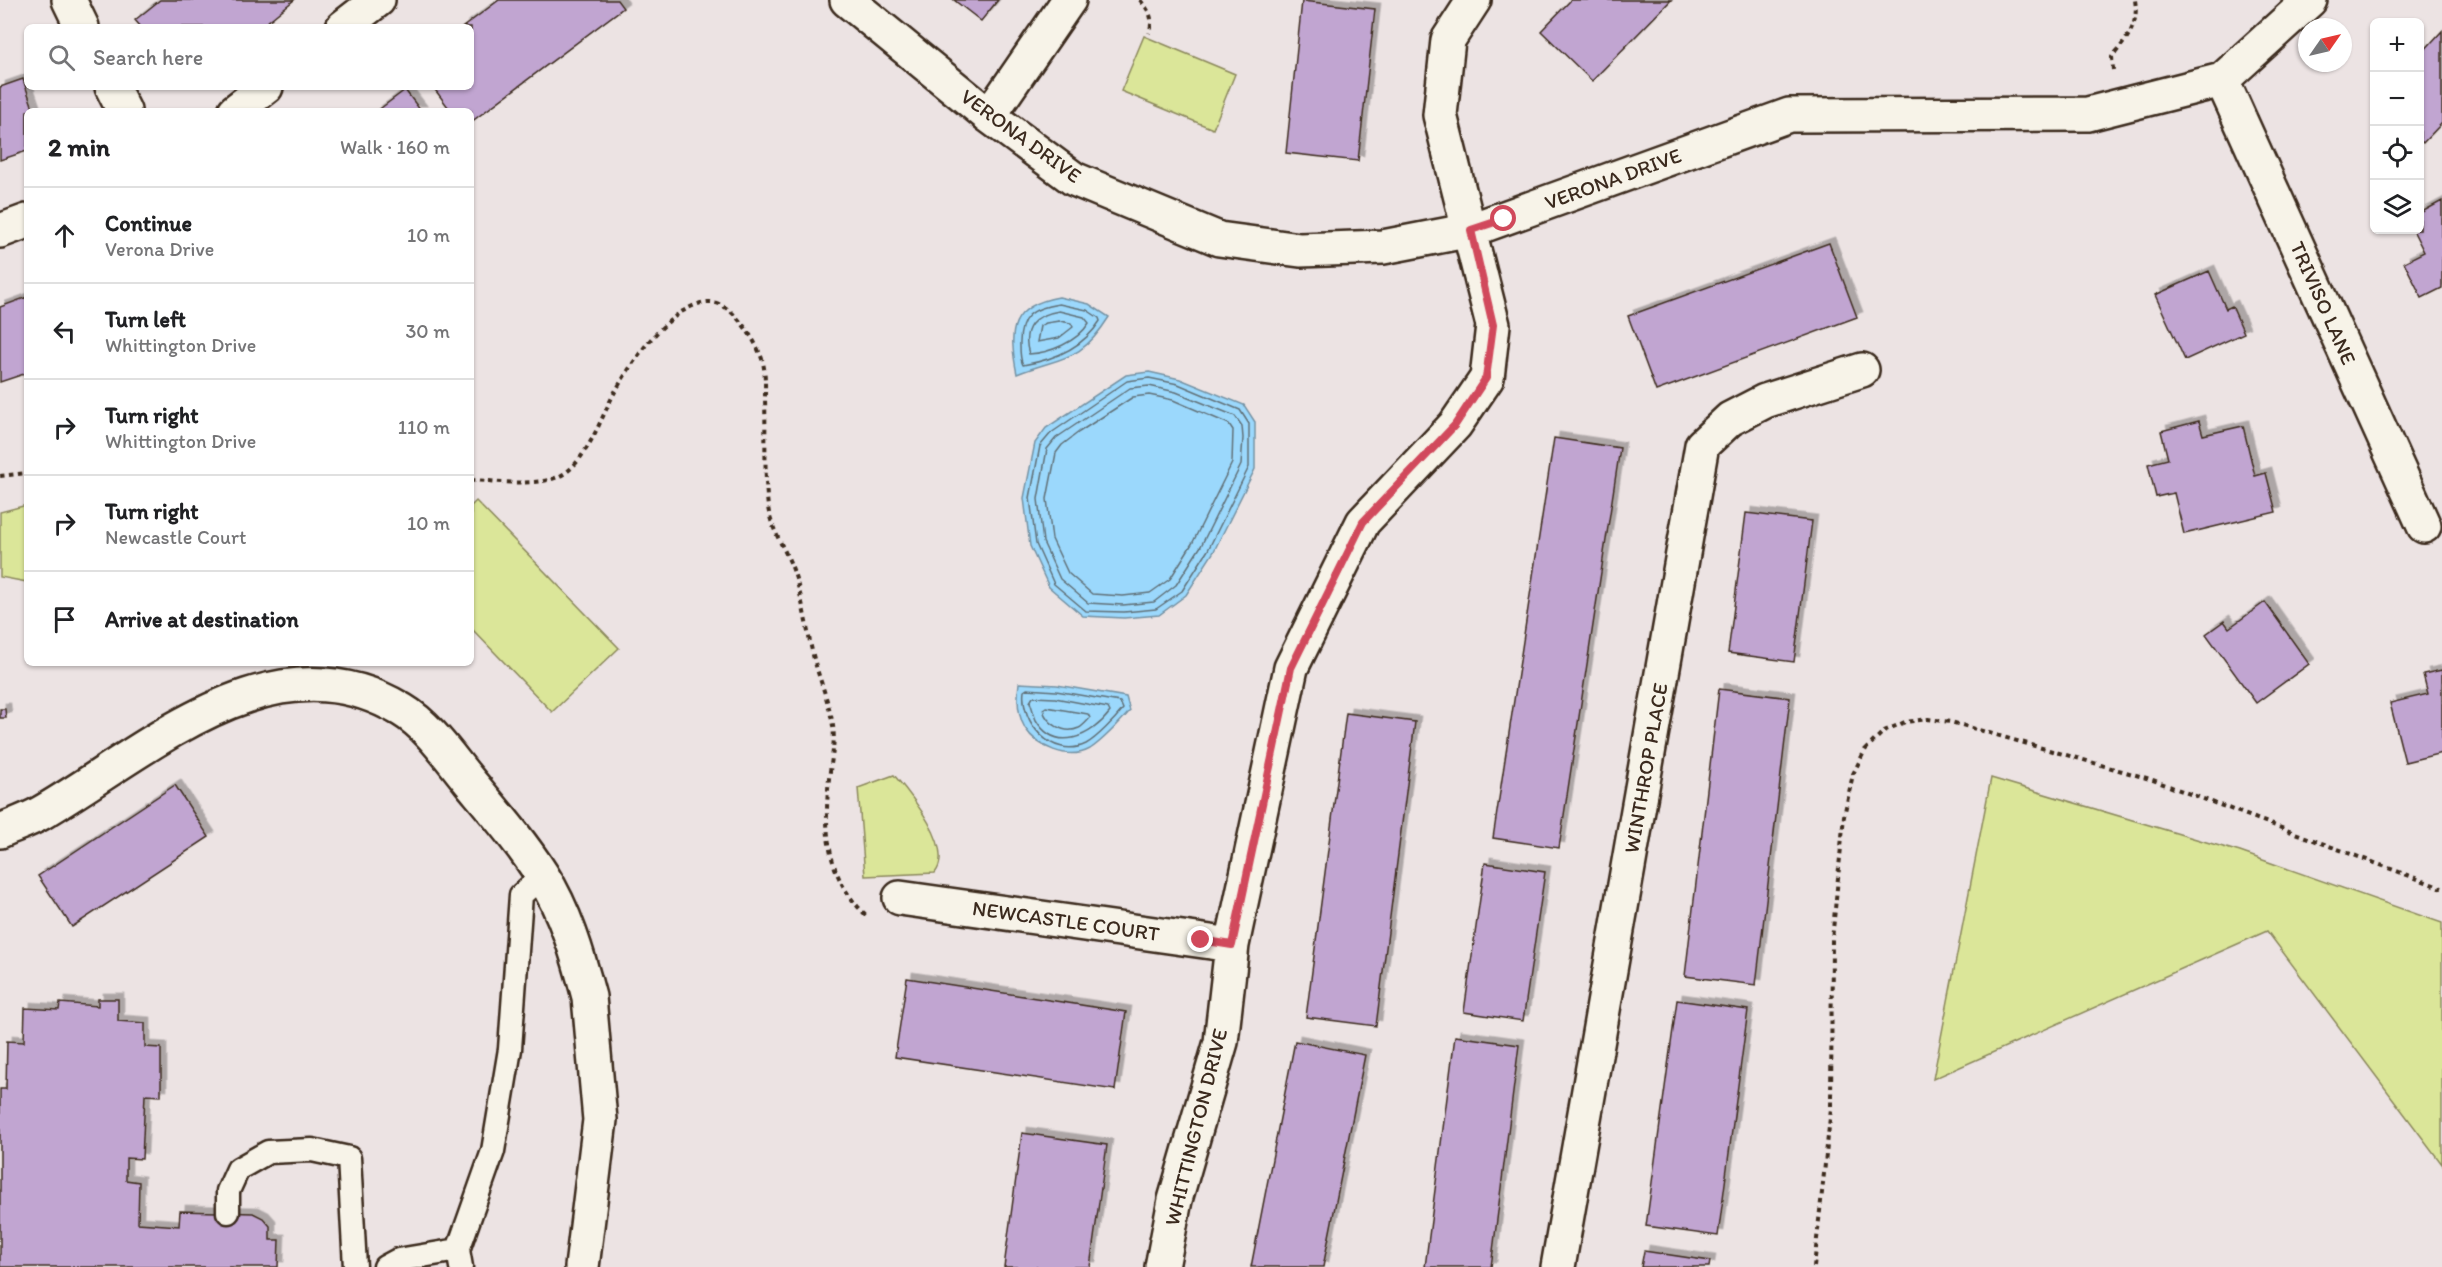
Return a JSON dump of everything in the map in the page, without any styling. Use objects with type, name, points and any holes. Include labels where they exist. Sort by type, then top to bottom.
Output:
[{"type":"street","points":[[69,0],[81,24]]},
{"type":"street","points":[[347,24],[378,0]]},
{"type":"street","name":"VERONA DRIVE","points":[[847,0],[989,116],[1074,179],[1219,239],[1300,250],[1383,247],[1471,230],[1789,115],[2088,114],[2222,80],[2310,0]]},
{"type":"street","points":[[989,116],[1068,0]]},
{"type":"street","name":"WHITTINGTON DRIVE","points":[[1162,1267],[1175,1200],[1221,1042],[1232,945],[1291,668],[1363,522],[1455,425],[1486,378],[1493,325],[1471,230],[1440,115],[1448,40],[1474,0]]},
{"type":"street","name":"TRIVISO LANE","points":[[2222,80],[2424,526]]},
{"type":"street","points":[[113,90],[122,108]]},
{"type":"street","points":[[239,108],[262,90]]},
{"type":"street","points":[[0,231],[24,222]]},
{"type":"street","name":"WINTHROP PLACE","points":[[1558,1267],[1702,445],[1730,419],[1765,401],[1862,370]]},
{"type":"street","points":[[0,831],[40,813],[125,758],[214,709],[241,697],[291,684],[332,684],[371,694],[404,711],[424,729],[509,829],[542,876],[564,916],[589,997],[600,1120],[582,1267]]},
{"type":"street","name":"NEWCASTLE COURT","points":[[900,898],[1232,945]]},
{"type":"lane","points":[[385,1267],[398,1260],[460,1258],[493,1151],[510,1049],[521,895],[542,876]]},
{"type":"lane","points":[[228,1212],[228,1191],[238,1169],[268,1152],[312,1150],[348,1158],[355,1267]]},
{"type":"path","points":[[1140,0],[1150,11],[1152,22],[1149,33]]},
{"type":"path","points":[[2116,107],[2112,57],[2131,35],[2137,12],[2134,0]]},
{"type":"path","points":[[474,480],[535,482],[560,476],[579,458],[616,390],[644,348],[666,322],[690,307],[710,302],[725,305],[738,318],[761,355],[765,385],[768,507],[773,528],[791,565],[803,602],[814,658],[829,707],[833,729],[828,790],[828,836],[834,871],[852,902],[874,922]]},
{"type":"path","points":[[0,476],[24,473]]},
{"type":"path","points":[[1814,1267],[1831,1108],[1832,940],[1844,816],[1853,774],[1865,750],[1884,731],[1905,722],[1928,719],[1951,722],[2150,779],[2442,888]]},
{"type":"green space","points":[[1144,36],[1235,74],[1213,129],[1121,91]]},
{"type":"green space","points":[[476,501],[619,648],[552,712],[474,631],[474,503]]},
{"type":"green space","points":[[24,506],[24,581],[0,577],[0,512]]},
{"type":"green space","points":[[894,775],[920,808],[935,836],[940,862],[935,873],[865,876],[858,788]]},
{"type":"green space","points":[[1991,778],[2240,852],[2442,923],[2442,1164],[2267,931],[1933,1079]]},
{"type":"water","points":[[1059,297],[1089,304],[1109,317],[1099,332],[1079,351],[1017,374],[1013,345],[1016,322],[1030,307]]},
{"type":"water","points":[[1149,372],[1180,379],[1244,405],[1255,422],[1255,469],[1213,553],[1186,595],[1159,615],[1124,618],[1083,616],[1049,587],[1030,546],[1024,498],[1035,443],[1046,428],[1126,375]]},
{"type":"water","points":[[1019,683],[1057,685],[1126,697],[1130,711],[1090,749],[1063,753],[1037,741],[1025,728],[1018,706]]},
{"type":"building","points":[[160,0],[294,0],[265,24],[138,24],[135,20]]},
{"type":"building","points":[[499,0],[617,0],[623,8],[474,120],[474,108],[449,108],[435,90],[474,90],[474,24],[467,24]]},
{"type":"building","points":[[954,0],[998,0],[981,21]]},
{"type":"building","points":[[1571,0],[1671,0],[1592,81],[1541,31]]},
{"type":"building","points":[[1302,1],[1375,9],[1358,161],[1286,153]]},
{"type":"building","points":[[2442,31],[2442,123],[2424,142],[2424,72],[2424,51]]},
{"type":"building","points":[[23,79],[24,90],[27,90],[33,108],[24,108],[24,152],[0,160],[0,87]]},
{"type":"building","points":[[405,90],[419,108],[381,108]]},
{"type":"building","points":[[2442,201],[2442,288],[2422,298],[2404,262],[2424,252],[2415,234],[2424,234],[2424,211]]},
{"type":"building","points":[[1829,243],[1857,317],[1656,391],[1628,316]]},
{"type":"building","points":[[2209,271],[2226,309],[2232,306],[2244,333],[2185,360],[2155,295]]},
{"type":"building","points":[[24,298],[24,374],[0,382],[0,307]]},
{"type":"building","points":[[2199,421],[2203,435],[2243,426],[2255,476],[2266,473],[2276,512],[2184,534],[2174,493],[2156,497],[2148,464],[2168,459],[2161,431]]},
{"type":"building","points":[[1554,438],[1620,448],[1559,848],[1493,838]]},
{"type":"building","points":[[1746,513],[1812,521],[1794,662],[1728,653]]},
{"type":"building","points":[[2265,602],[2309,664],[2256,703],[2206,634],[2224,621],[2229,628]]},
{"type":"building","points":[[2442,670],[2442,753],[2405,762],[2390,703],[2428,694],[2423,674]]},
{"type":"building","points":[[1719,689],[1790,698],[1756,985],[1685,976]]},
{"type":"building","points":[[0,709],[5,709],[6,718],[0,718]]},
{"type":"building","points":[[1346,713],[1415,722],[1376,1026],[1306,1017]]},
{"type":"building","points":[[175,785],[209,837],[72,927],[38,876]]},
{"type":"building","points":[[1485,863],[1545,872],[1523,1021],[1464,1012]]},
{"type":"building","points":[[907,978],[1126,1012],[1115,1090],[895,1057]]},
{"type":"building","points":[[98,999],[118,999],[118,1021],[145,1023],[145,1047],[161,1048],[161,1096],[145,1095],[142,1159],[126,1158],[126,1180],[139,1182],[138,1223],[179,1226],[180,1211],[253,1213],[263,1218],[270,1226],[270,1240],[279,1240],[278,1267],[0,1267],[0,1089],[6,1089],[7,1041],[24,1042],[25,1008],[59,1010],[60,1003],[98,1006]]},
{"type":"building","points":[[1677,1000],[1748,1010],[1718,1236],[1646,1226]]},
{"type":"building","points":[[1455,1036],[1519,1045],[1491,1267],[1425,1267]]},
{"type":"building","points":[[1295,1041],[1365,1055],[1323,1267],[1251,1267]]},
{"type":"building","points":[[1022,1133],[1107,1145],[1090,1267],[1004,1267]]},
{"type":"building","points":[[1644,1251],[1710,1261],[1709,1267],[1641,1267]]},
{"type":"route","points":[[1201,940],[1232,945],[1291,668],[1363,522],[1455,425],[1486,378],[1493,325],[1471,230],[1504,219]]}]
